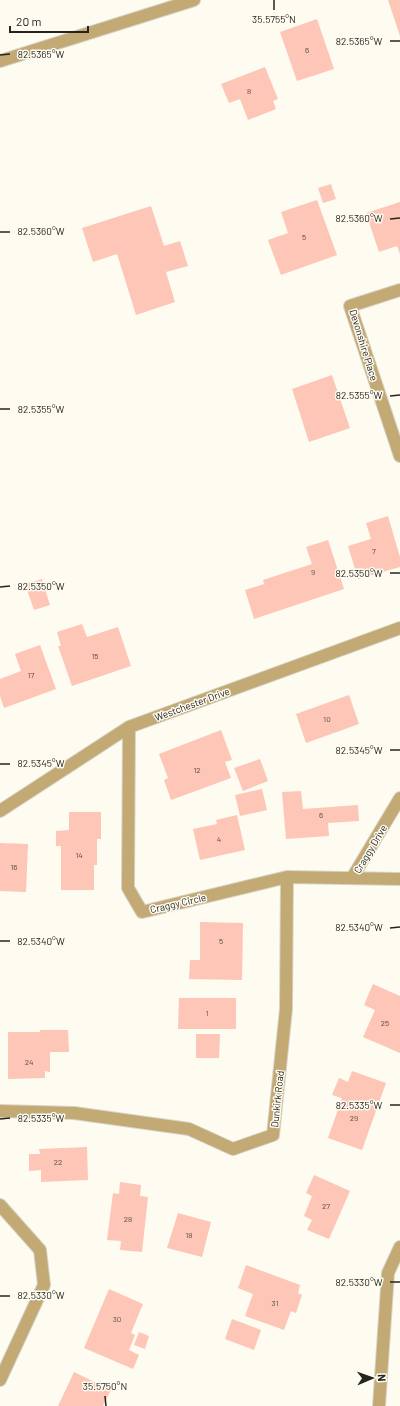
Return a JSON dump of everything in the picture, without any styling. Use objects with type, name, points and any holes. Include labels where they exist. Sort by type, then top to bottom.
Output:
[{"type":"street","points":[[0,60],[194,0]]},
{"type":"street","name":"Devonshire Place","points":[[400,290],[350,306],[400,456]]},
{"type":"street","name":"Westchester Drive","points":[[0,811],[129,727],[400,628]]},
{"type":"street","name":"Craggy Circle","points":[[129,727],[128,888],[142,912],[287,877],[400,879]]},
{"type":"street","name":"Craggy Drive","points":[[352,878],[400,798]]},
{"type":"street","name":"Dunkirk Road","points":[[0,1111],[74,1113],[189,1129],[233,1149],[273,1135],[286,1009],[287,877]]},
{"type":"street","points":[[0,1205],[40,1250],[44,1284],[0,1380]]},
{"type":"street","points":[[379,1406],[388,1273],[400,1247]]},
{"type":"building","points":[[388,0],[400,0],[400,36]]},
{"type":"building","points":[[317,19],[334,69],[297,81],[280,32]]},
{"type":"building","points":[[265,67],[278,99],[273,101],[276,109],[248,120],[240,99],[229,103],[221,84]]},
{"type":"building","points":[[331,184],[336,199],[323,203],[318,188]]},
{"type":"building","points":[[317,200],[337,255],[281,275],[268,240],[288,233],[281,212]]},
{"type":"building","points":[[400,202],[400,254],[397,246],[379,252],[366,213]]},
{"type":"building","points":[[151,206],[164,246],[180,241],[188,266],[166,272],[175,302],[136,315],[117,254],[93,262],[82,228]]},
{"type":"building","points":[[332,375],[350,428],[309,442],[292,389]]},
{"type":"building","points":[[388,516],[400,557],[400,567],[358,579],[348,546],[371,539],[366,523]]},
{"type":"building","points":[[328,540],[344,589],[254,619],[245,590],[264,584],[263,580],[312,564],[306,547]]},
{"type":"building","points":[[42,579],[50,605],[34,610],[25,584]]},
{"type":"building","points":[[82,624],[87,637],[118,627],[131,666],[72,686],[58,646],[61,646],[57,632]]},
{"type":"building","points":[[40,645],[56,689],[4,708],[0,696],[0,679],[21,671],[15,654]]},
{"type":"building","points":[[349,695],[359,724],[306,743],[296,714]]},
{"type":"building","points":[[221,730],[232,760],[225,762],[231,778],[171,800],[164,780],[168,778],[159,754]]},
{"type":"building","points":[[260,759],[268,781],[243,791],[234,768]]},
{"type":"building","points":[[262,789],[267,810],[240,816],[235,795]]},
{"type":"building","points":[[301,791],[303,809],[358,805],[359,821],[328,823],[329,836],[286,839],[282,792]]},
{"type":"building","points":[[69,812],[101,812],[101,839],[97,839],[97,865],[94,865],[94,890],[61,890],[61,846],[56,846],[56,831],[69,830]]},
{"type":"building","points":[[237,815],[245,850],[200,860],[193,829],[217,824],[216,820]]},
{"type":"building","points":[[0,843],[28,844],[26,892],[0,891]]},
{"type":"building","points":[[200,922],[243,923],[242,980],[189,979],[190,960],[200,960]]},
{"type":"building","points":[[373,984],[400,996],[400,1053],[363,1037],[375,1010],[364,1005]]},
{"type":"building","points":[[179,998],[236,998],[236,1029],[178,1029]]},
{"type":"building","points":[[40,1030],[68,1030],[69,1052],[50,1052],[50,1072],[45,1071],[45,1078],[8,1079],[8,1032],[40,1032]]},
{"type":"building","points":[[196,1034],[220,1034],[219,1058],[196,1058]]},
{"type":"building","points":[[352,1071],[386,1083],[362,1150],[328,1138],[342,1098],[332,1095],[339,1078],[348,1082]]},
{"type":"building","points":[[87,1147],[88,1180],[41,1182],[41,1170],[29,1171],[29,1154],[40,1154],[39,1149]]},
{"type":"building","points":[[314,1175],[350,1191],[329,1239],[307,1230],[312,1220],[304,1216],[312,1196],[306,1193]]},
{"type":"building","points":[[120,1182],[141,1185],[140,1196],[148,1197],[142,1252],[120,1250],[121,1241],[107,1240],[113,1193],[119,1194]]},
{"type":"building","points":[[178,1213],[211,1222],[202,1257],[167,1248]]},
{"type":"building","points":[[246,1265],[300,1285],[298,1293],[302,1295],[296,1313],[291,1311],[284,1330],[245,1316],[253,1294],[238,1288]]},
{"type":"building","points":[[109,1289],[143,1304],[131,1333],[135,1335],[129,1350],[139,1355],[133,1369],[84,1348]]},
{"type":"building","points":[[232,1319],[261,1330],[254,1350],[225,1339]]},
{"type":"building","points":[[139,1332],[149,1336],[145,1349],[134,1345]]},
{"type":"building","points":[[74,1372],[111,1390],[103,1406],[58,1406]]}]
